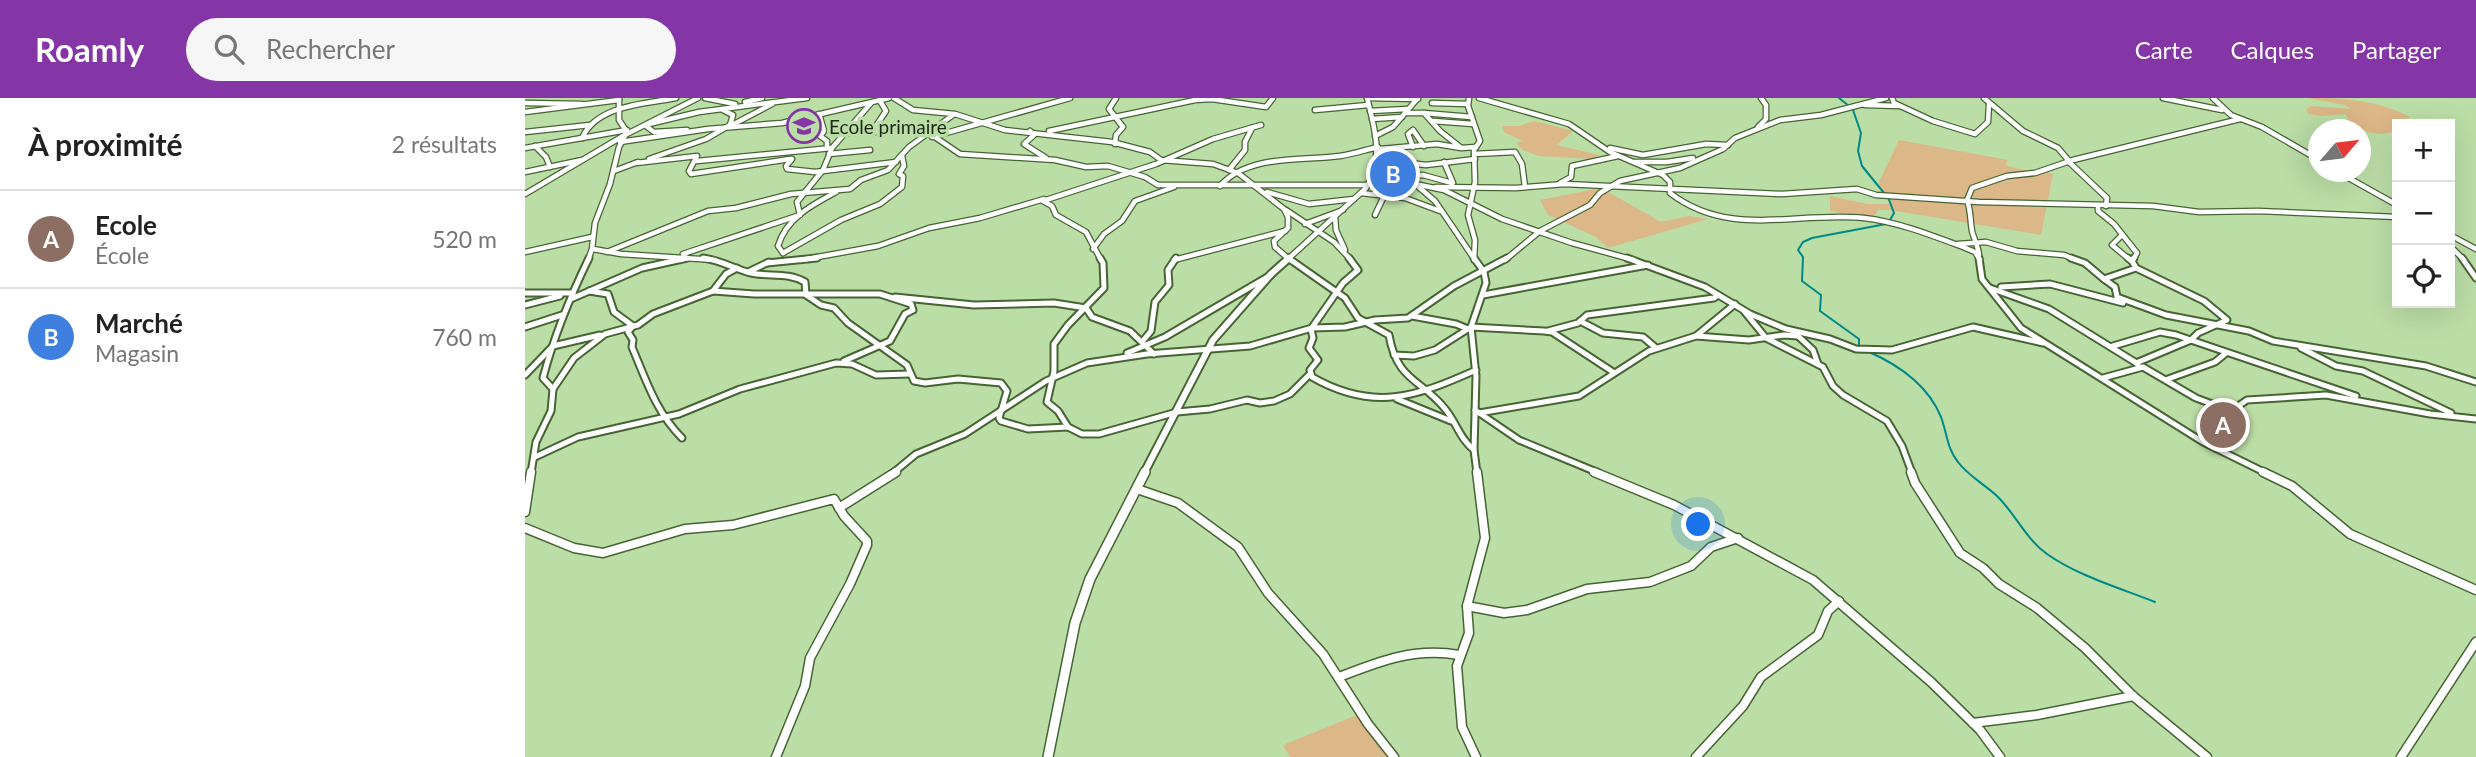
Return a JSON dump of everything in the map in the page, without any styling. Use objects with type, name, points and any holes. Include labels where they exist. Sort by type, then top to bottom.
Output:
[{"type":"street","points":[[570,103],[582,98]]},
{"type":"street","points":[[525,112],[620,101],[676,98]]},
{"type":"street","points":[[525,194],[623,136],[698,98]]},
{"type":"street","points":[[705,98],[733,104],[765,103]]},
{"type":"street","points":[[648,125],[762,98]]},
{"type":"street","points":[[614,171],[706,139],[781,98]]},
{"type":"street","points":[[699,112],[807,98]]},
{"type":"street","points":[[530,147],[582,138],[782,123],[889,98]]},
{"type":"street","points":[[894,98],[911,110],[964,116],[1005,130],[1032,133],[1207,98],[1266,107],[1273,98]]},
{"type":"street","points":[[845,133],[931,134],[1070,98]]},
{"type":"street","points":[[1115,144],[1116,135],[1123,127],[1109,109],[1117,98]]},
{"type":"street","points":[[1178,104],[1191,98]]},
{"type":"street","points":[[1241,104],[1247,98]]},
{"type":"street","points":[[1369,106],[1389,98],[1418,98]]},
{"type":"street","points":[[1375,136],[1390,130],[1418,98]]},
{"type":"street","points":[[1479,98],[1569,124],[1619,156],[1666,177],[1671,187],[1669,189],[1680,203],[1695,212],[1742,222],[1798,217],[1859,217],[1955,244],[1979,255]]},
{"type":"street","points":[[1759,129],[1759,125],[1766,119],[1766,105],[1761,98]]},
{"type":"street","points":[[839,508],[905,466],[912,457],[965,434],[1052,378],[1087,363],[1112,358],[1250,345],[1313,328],[1348,327],[1367,321],[1398,320],[1412,316],[1447,290],[1503,261],[1539,231],[1590,205],[1608,187],[1626,179],[1680,168],[1728,145],[1735,138],[1788,118],[1821,116],[1886,98]]},
{"type":"street","points":[[1892,98],[1894,103],[1933,121],[1975,134],[1987,127],[1991,117],[1989,104]]},
{"type":"street","points":[[1984,98],[2023,131],[2058,148],[2107,198],[2106,206]]},
{"type":"street","points":[[2163,98],[2224,110]]},
{"type":"street","points":[[2213,98],[2224,110],[2262,127],[2308,154]]},
{"type":"street","points":[[800,215],[797,202],[822,171],[829,150],[873,100]]},
{"type":"street","points":[[553,389],[543,378],[562,315],[593,249],[592,237],[623,136],[619,120],[620,101]]},
{"type":"street","points":[[582,138],[588,125],[620,101]]},
{"type":"street","points":[[871,132],[886,111],[880,101]]},
{"type":"street","points":[[1427,113],[1433,101],[1469,101],[1473,124],[1480,141],[1476,147],[1468,215],[1475,240],[1474,260]]},
{"type":"street","points":[[525,103],[591,105]]},
{"type":"street","points":[[1315,110],[1349,104],[1405,113],[1472,117]]},
{"type":"street","points":[[1862,104],[1902,107]]},
{"type":"street","points":[[1369,106],[1405,113]]},
{"type":"street","points":[[1048,757],[1083,596],[1215,337],[1271,274],[1357,196],[1375,174],[1378,148],[1369,106]]},
{"type":"street","points":[[718,110],[731,112],[733,121],[728,127]]},
{"type":"street","points":[[1427,113],[1436,130],[1461,148]]},
{"type":"street","points":[[819,114],[824,131],[820,136],[827,141],[829,150]]},
{"type":"street","points":[[605,253],[708,211],[805,193],[850,189],[858,181],[884,172],[909,147],[931,134],[953,115]]},
{"type":"street","points":[[2240,119],[2035,173],[2007,176],[1972,188],[1967,200],[1972,213],[1972,233],[1978,242],[1982,278],[2017,325],[2137,402],[2203,442],[2292,486],[2350,534],[2476,590]]},
{"type":"street","points":[[549,167],[546,157],[530,147],[525,137],[619,120]]},
{"type":"street","points":[[1433,121],[1473,124]]},
{"type":"street","points":[[648,125],[654,132],[708,129]]},
{"type":"street","points":[[767,263],[816,258],[878,246],[929,228],[996,214],[1128,173],[1213,139],[1261,125]]},
{"type":"street","points":[[1229,170],[1245,150],[1245,142],[1252,128]]},
{"type":"street","points":[[1413,147],[1408,134],[1413,130],[1424,146]]},
{"type":"street","points":[[593,249],[629,256],[682,255],[720,260],[748,272],[797,277],[805,282],[806,294],[816,302],[834,308],[848,323],[907,365],[914,381],[918,383],[958,379],[1001,383],[1007,391],[999,418],[1015,428],[1029,431],[1057,426],[1082,434],[1099,434],[1177,412],[1210,409],[1247,400],[1260,403],[1274,401],[1290,394],[1310,374],[1310,369],[1318,360],[1308,347],[1313,338],[1313,328],[1324,316],[1335,292],[1358,270],[1354,260],[1346,252],[1237,173],[1213,164],[1161,160],[1151,152],[1043,132]]},
{"type":"street","points":[[1032,133],[1024,144],[1047,159]]},
{"type":"street","points":[[931,134],[960,154],[1047,159],[1086,167],[1108,166],[1145,177],[1158,185],[1415,183],[1436,187],[1471,188],[1558,184],[1782,194],[1857,189],[1876,195],[1967,200],[2392,217]]},
{"type":"street","points":[[1220,186],[1225,178],[1277,161],[1343,156],[1378,148],[1440,144],[1461,148],[1476,147]]},
{"type":"street","points":[[1601,145],[1635,155],[1706,144],[1728,145]]},
{"type":"street","points":[[1378,148],[1399,162],[1415,183],[1435,201],[1484,272],[1486,283],[1470,328],[1457,340],[1440,348],[1404,357],[1394,355]]},
{"type":"street","points":[[697,161],[829,150],[870,150]]},
{"type":"street","points":[[1399,162],[1420,165],[1515,152],[1522,164],[1525,187]]},
{"type":"street","points":[[636,163],[696,156],[697,161]]},
{"type":"street","points":[[748,272],[841,220],[880,204],[902,187],[902,176],[899,174],[904,166],[902,156]]},
{"type":"street","points":[[1558,184],[1571,177],[1574,164],[1619,156]]},
{"type":"street","points":[[1632,162],[1667,162],[1702,157]]},
{"type":"street","points":[[697,161],[689,173],[790,159],[787,169],[800,172],[895,162]]},
{"type":"street","points":[[525,172],[584,160]]},
{"type":"street","points":[[1444,162],[1452,183]]},
{"type":"street","points":[[1410,176],[1423,175],[1471,188]]},
{"type":"street","points":[[2355,182],[2392,204]]},
{"type":"street","points":[[1093,249],[1100,239],[1121,222],[1123,214],[1136,201],[1151,193],[1182,185]]},
{"type":"street","points":[[1252,186],[1301,203],[1321,204],[1357,196],[1384,196],[1405,198],[1441,212]]},
{"type":"street","points":[[1436,187],[1502,219],[1572,243],[1650,265],[1718,295],[1743,310],[1766,338],[1827,370],[1833,386],[1843,395],[1887,421],[1902,446],[1915,483],[1960,553],[1983,568],[1999,584],[2037,608],[2089,652],[2133,696],[2207,757]]},
{"type":"street","points":[[783,253],[778,246],[781,235],[800,215],[837,192]]},
{"type":"street","points":[[1375,215],[1384,196]]},
{"type":"street","points":[[1044,199],[1043,202],[1052,206],[1056,215],[1086,232],[1103,263],[1104,288],[1053,344],[1052,378],[1047,401],[1058,411],[1067,428]]},
{"type":"street","points":[[2098,206],[2098,211],[2114,224],[2137,253],[2132,261]]},
{"type":"street","points":[[1284,209],[1288,218],[1286,231],[1273,244],[1288,260],[1313,273],[1350,304],[1356,316],[1389,335],[1402,371],[1446,410],[1465,443],[1474,450]]},
{"type":"street","points":[[1305,224],[1343,209]]},
{"type":"street","points":[[682,255],[719,240],[800,215]]},
{"type":"street","points":[[1335,217],[1336,230],[1346,252]]},
{"type":"street","points":[[1144,344],[1151,331],[1155,302],[1169,285],[1166,273],[1168,265],[1177,257],[1286,231]]},
{"type":"street","points":[[2122,235],[2112,246],[2132,261],[2136,268],[2215,308],[2227,320],[2219,326],[2197,333],[2191,340],[2136,363]]},
{"type":"street","points":[[525,252],[592,237]]},
{"type":"street","points":[[2455,238],[2476,249]]},
{"type":"street","points":[[1955,244],[1978,242],[2017,251],[2045,251],[2071,256],[2085,263],[2115,287],[2117,297],[2132,305]]},
{"type":"street","points":[[2455,251],[2468,264],[2476,278]]},
{"type":"street","points":[[525,293],[572,296],[642,268],[698,257]]},
{"type":"street","points":[[1483,295],[1650,265]]},
{"type":"street","points":[[713,290],[726,274],[737,268]]},
{"type":"street","points":[[2104,279],[2136,268]]},
{"type":"street","points":[[1112,358],[1181,329],[1244,287],[1271,274]]},
{"type":"street","points":[[1989,287],[2013,288],[2050,284],[2249,331],[2264,338],[2426,366],[2476,382]]},
{"type":"street","points":[[1989,287],[2043,305],[2208,404],[2231,411],[2236,410],[2244,400],[2326,395],[2430,414],[2476,419]]},
{"type":"street","points":[[589,291],[601,290],[608,293],[613,299],[614,312],[633,326]]},
{"type":"street","points":[[525,374],[553,346],[633,326],[653,314],[713,290],[754,294],[893,296],[974,305],[1054,303],[1086,308]]},
{"type":"street","points":[[525,305],[564,295]]},
{"type":"street","points":[[1412,316],[1470,328],[1548,331],[1580,321],[1587,315],[1655,308],[1714,298],[1718,295]]},
{"type":"street","points":[[535,457],[587,434],[689,411],[740,389],[843,362],[881,347],[896,335],[905,314],[913,310],[911,304],[893,296]]},
{"type":"street","points":[[1696,336],[1735,303]]},
{"type":"street","points":[[1086,308],[1089,315],[1130,331],[1154,354]]},
{"type":"street","points":[[1743,310],[1797,334],[1813,351],[1818,364]]},
{"type":"street","points":[[525,327],[562,315]]},
{"type":"street","points":[[1580,321],[1603,333],[1643,337],[1656,348]]},
{"type":"street","points":[[633,326],[628,332],[633,340],[633,352],[637,355],[655,406],[682,438]]},
{"type":"street","points":[[1477,411],[1572,398],[1598,385],[1613,372],[1656,348],[1696,336],[1766,338],[1797,334],[1830,339],[1856,349],[1877,351],[1901,348],[1973,327],[2049,344]]},
{"type":"street","points":[[1470,328],[1476,370],[1474,450],[1485,538],[1467,606],[1469,630],[1459,655],[1461,720],[1476,757]]},
{"type":"street","points":[[1548,331],[1613,372]]},
{"type":"street","points":[[2113,346],[2160,332],[2283,370],[2367,401]]},
{"type":"street","points":[[525,512],[536,442],[551,411],[553,389],[574,358],[605,334]]},
{"type":"street","points":[[2295,345],[2336,366],[2363,371],[2459,417]]},
{"type":"street","points":[[2168,379],[2215,362],[2226,353]]},
{"type":"street","points":[[843,362],[876,375],[911,374]]},
{"type":"street","points":[[2103,378],[2143,367]]},
{"type":"street","points":[[1310,374],[1329,387],[1356,398],[1395,399],[1427,391],[1476,370]]},
{"type":"street","points":[[1395,399],[1453,422]]},
{"type":"street","points":[[1477,411],[1519,440],[1674,505],[1800,572],[1839,601],[1912,664],[1972,723],[2000,757]]},
{"type":"street","points":[[1137,489],[1178,503],[1238,547],[1261,584],[1316,644],[1368,724],[1394,757]]},
{"type":"street","points":[[525,528],[563,545],[594,554],[685,528],[720,527],[748,522],[834,499],[867,541],[867,545],[850,584],[810,658],[806,682],[776,757]]},
{"type":"street","points":[[1467,606],[1504,613],[1527,610],[1579,591],[1650,582],[1691,566],[1711,547],[1738,538]]},
{"type":"street","points":[[1696,757],[1743,706],[1761,677],[1818,635],[1828,611],[1839,601]]},
{"type":"street","points":[[2401,757],[2425,726],[2454,679],[2458,667],[2473,652],[2476,642]]},
{"type":"street","points":[[1339,677],[1408,652],[1434,649],[1459,655]]},
{"type":"street","points":[[1972,723],[2037,715],[2133,696]]},
{"type":"shaded area","points":[[2308,98],[2373,104],[2410,117],[2392,119],[2392,131],[2377,134],[2371,132],[2371,119],[2348,119],[2346,114],[2322,116],[2309,114],[2306,110],[2310,106],[2350,109],[2346,105]]},
{"type":"shaded area","points":[[1534,121],[1573,131],[1557,145],[1599,155],[1593,159],[1539,156],[1523,150],[1516,143],[1523,141],[1504,132],[1502,126],[1520,126]]},
{"type":"shaded area","points":[[1899,140],[2008,160],[2005,165],[2036,174],[2042,171],[2053,174],[2041,235],[1890,210],[1878,210],[1875,215],[1867,217],[1830,211],[1830,196],[1867,204],[1891,204],[1891,200],[1883,198],[1879,182]]},
{"type":"shaded area","points":[[1387,155],[1404,170],[1411,183],[1375,183],[1382,156]]},
{"type":"shaded area","points":[[1601,188],[1661,222],[1689,216],[1708,219],[1608,248],[1596,237],[1548,215],[1540,200]]},
{"type":"shaded area","points":[[1362,713],[1396,757],[1290,757],[1283,745]]},
{"type":"waterway","points":[[1839,98],[1849,106]]},
{"type":"waterway","points":[[1853,110],[1861,133],[1858,151],[1862,166],[1884,193]]},
{"type":"waterway","points":[[1888,197],[1894,213],[1890,220]]},
{"type":"waterway","points":[[1859,346],[1859,339],[1820,311],[1821,295],[1802,281],[1803,257],[1798,250],[1803,242],[1812,238],[1886,224]]},
{"type":"waterway","points":[[1867,351],[1900,369],[1920,385],[1941,417],[1954,457],[1967,472],[1998,497],[2040,548],[2059,562],[2086,575],[2155,602]]},
{"type":"place","name":"Ecole primaire","points":[[804,126]]},
{"type":"place","name":"Marché","points":[[1393,174]]},
{"type":"place","name":"Ecole","points":[[2223,425]]}]
